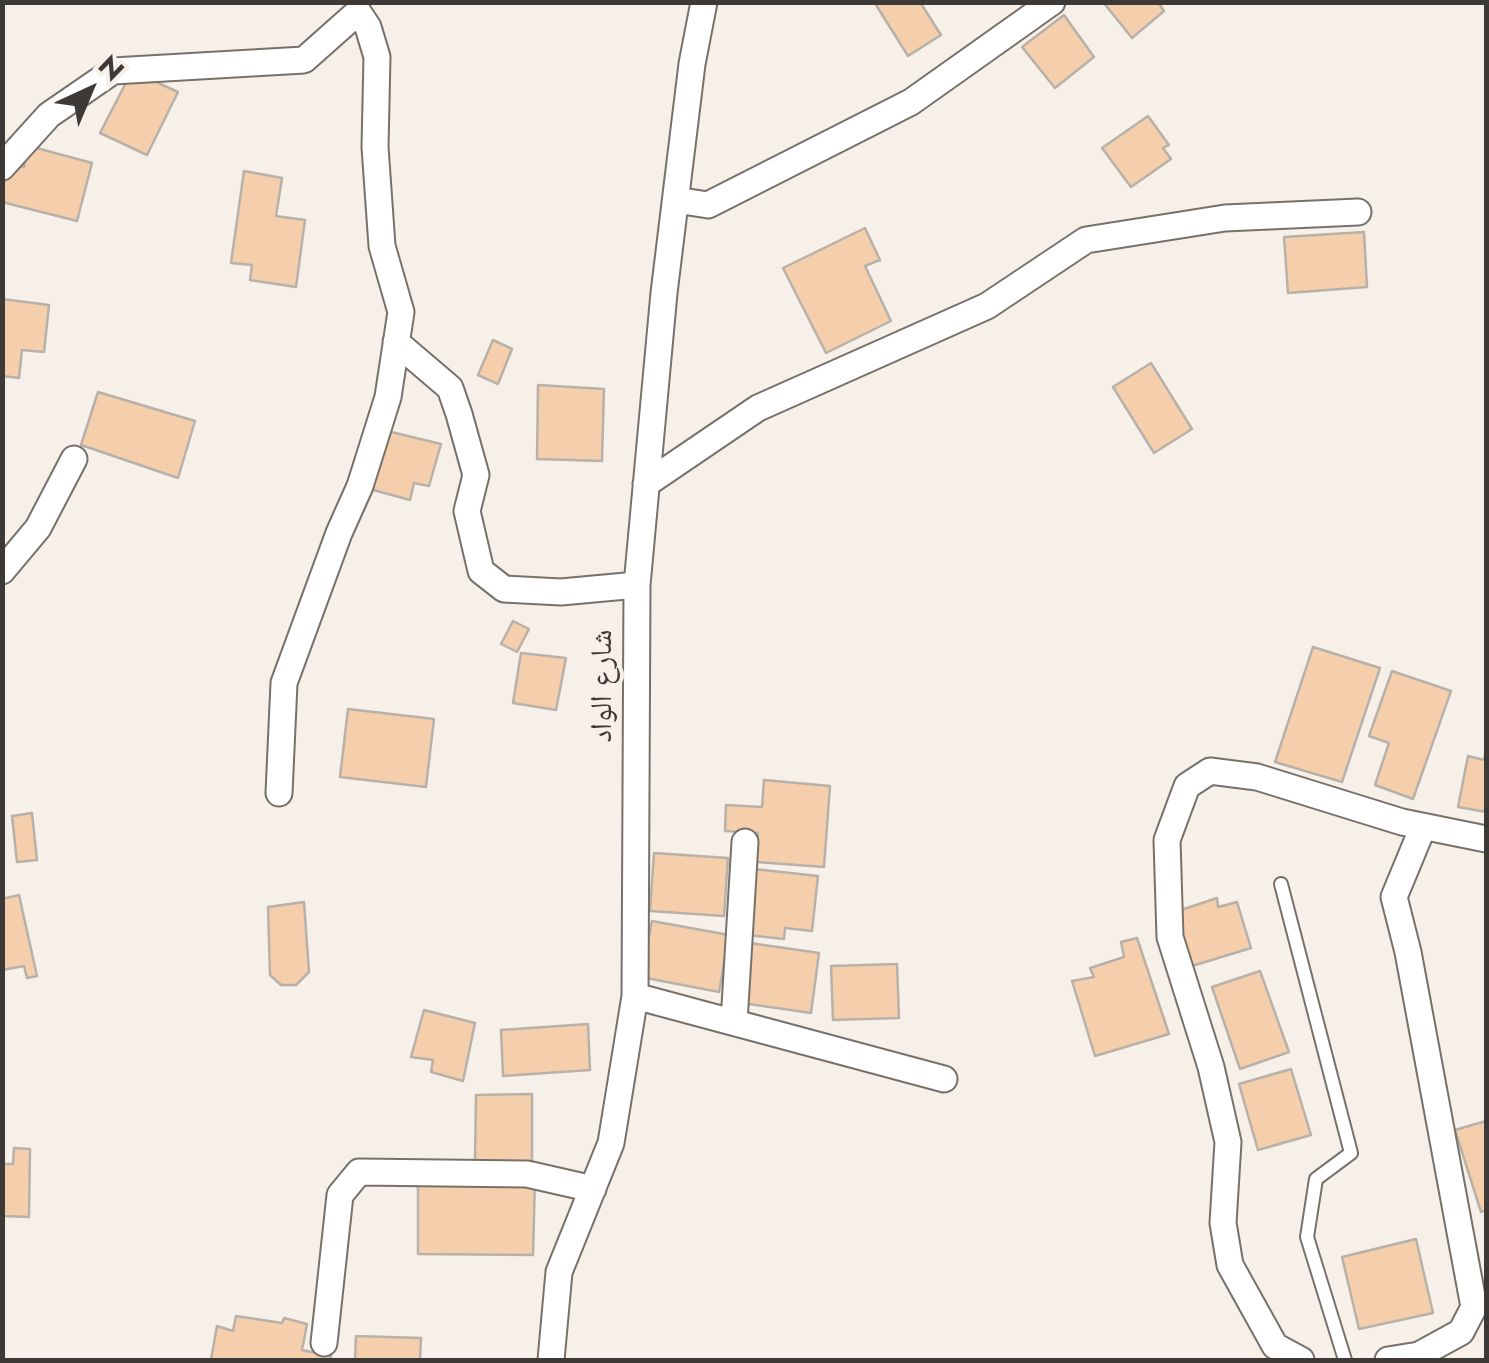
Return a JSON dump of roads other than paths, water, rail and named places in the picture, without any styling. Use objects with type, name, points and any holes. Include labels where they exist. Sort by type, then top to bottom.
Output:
[{"type":"street","name":"شارع الواد","points":[[551,1360],[559,1272],[610,1143],[635,996],[636,585],[676,200],[692,64],[704,2]]},
{"type":"street","points":[[676,200],[708,204],[911,102],[1052,2]]},
{"type":"street","points":[[2,168],[48,115],[113,71],[304,60],[358,12],[368,27],[377,57],[376,166],[382,246],[401,312],[388,397],[360,486],[284,683],[279,792]]},
{"type":"street","points":[[646,484],[758,408],[987,306],[1086,240],[1224,218],[1358,212]]},
{"type":"street","points":[[396,342],[450,388],[455,401],[476,475],[467,511],[481,571],[504,589],[562,592],[636,585]]},
{"type":"street","points":[[2,571],[38,528],[74,459]]},
{"type":"street","points":[[1301,1360],[1275,1346],[1230,1265],[1223,1223],[1228,1142],[1211,1067],[1170,937],[1167,840],[1187,786],[1210,772],[1256,777],[1423,827],[1486,838]]},
{"type":"street","points":[[1388,1360],[1420,1355],[1461,1332],[1474,1307],[1408,952],[1394,898],[1423,827]]},
{"type":"street","points":[[734,1022],[745,842]]},
{"type":"street","points":[[635,996],[944,1079]]},
{"type":"street","points":[[324,1343],[340,1194],[359,1172],[527,1174],[594,1189]]},
{"type":"lane","points":[[1281,884],[1352,1153],[1316,1179],[1307,1237],[1345,1360]]}]
